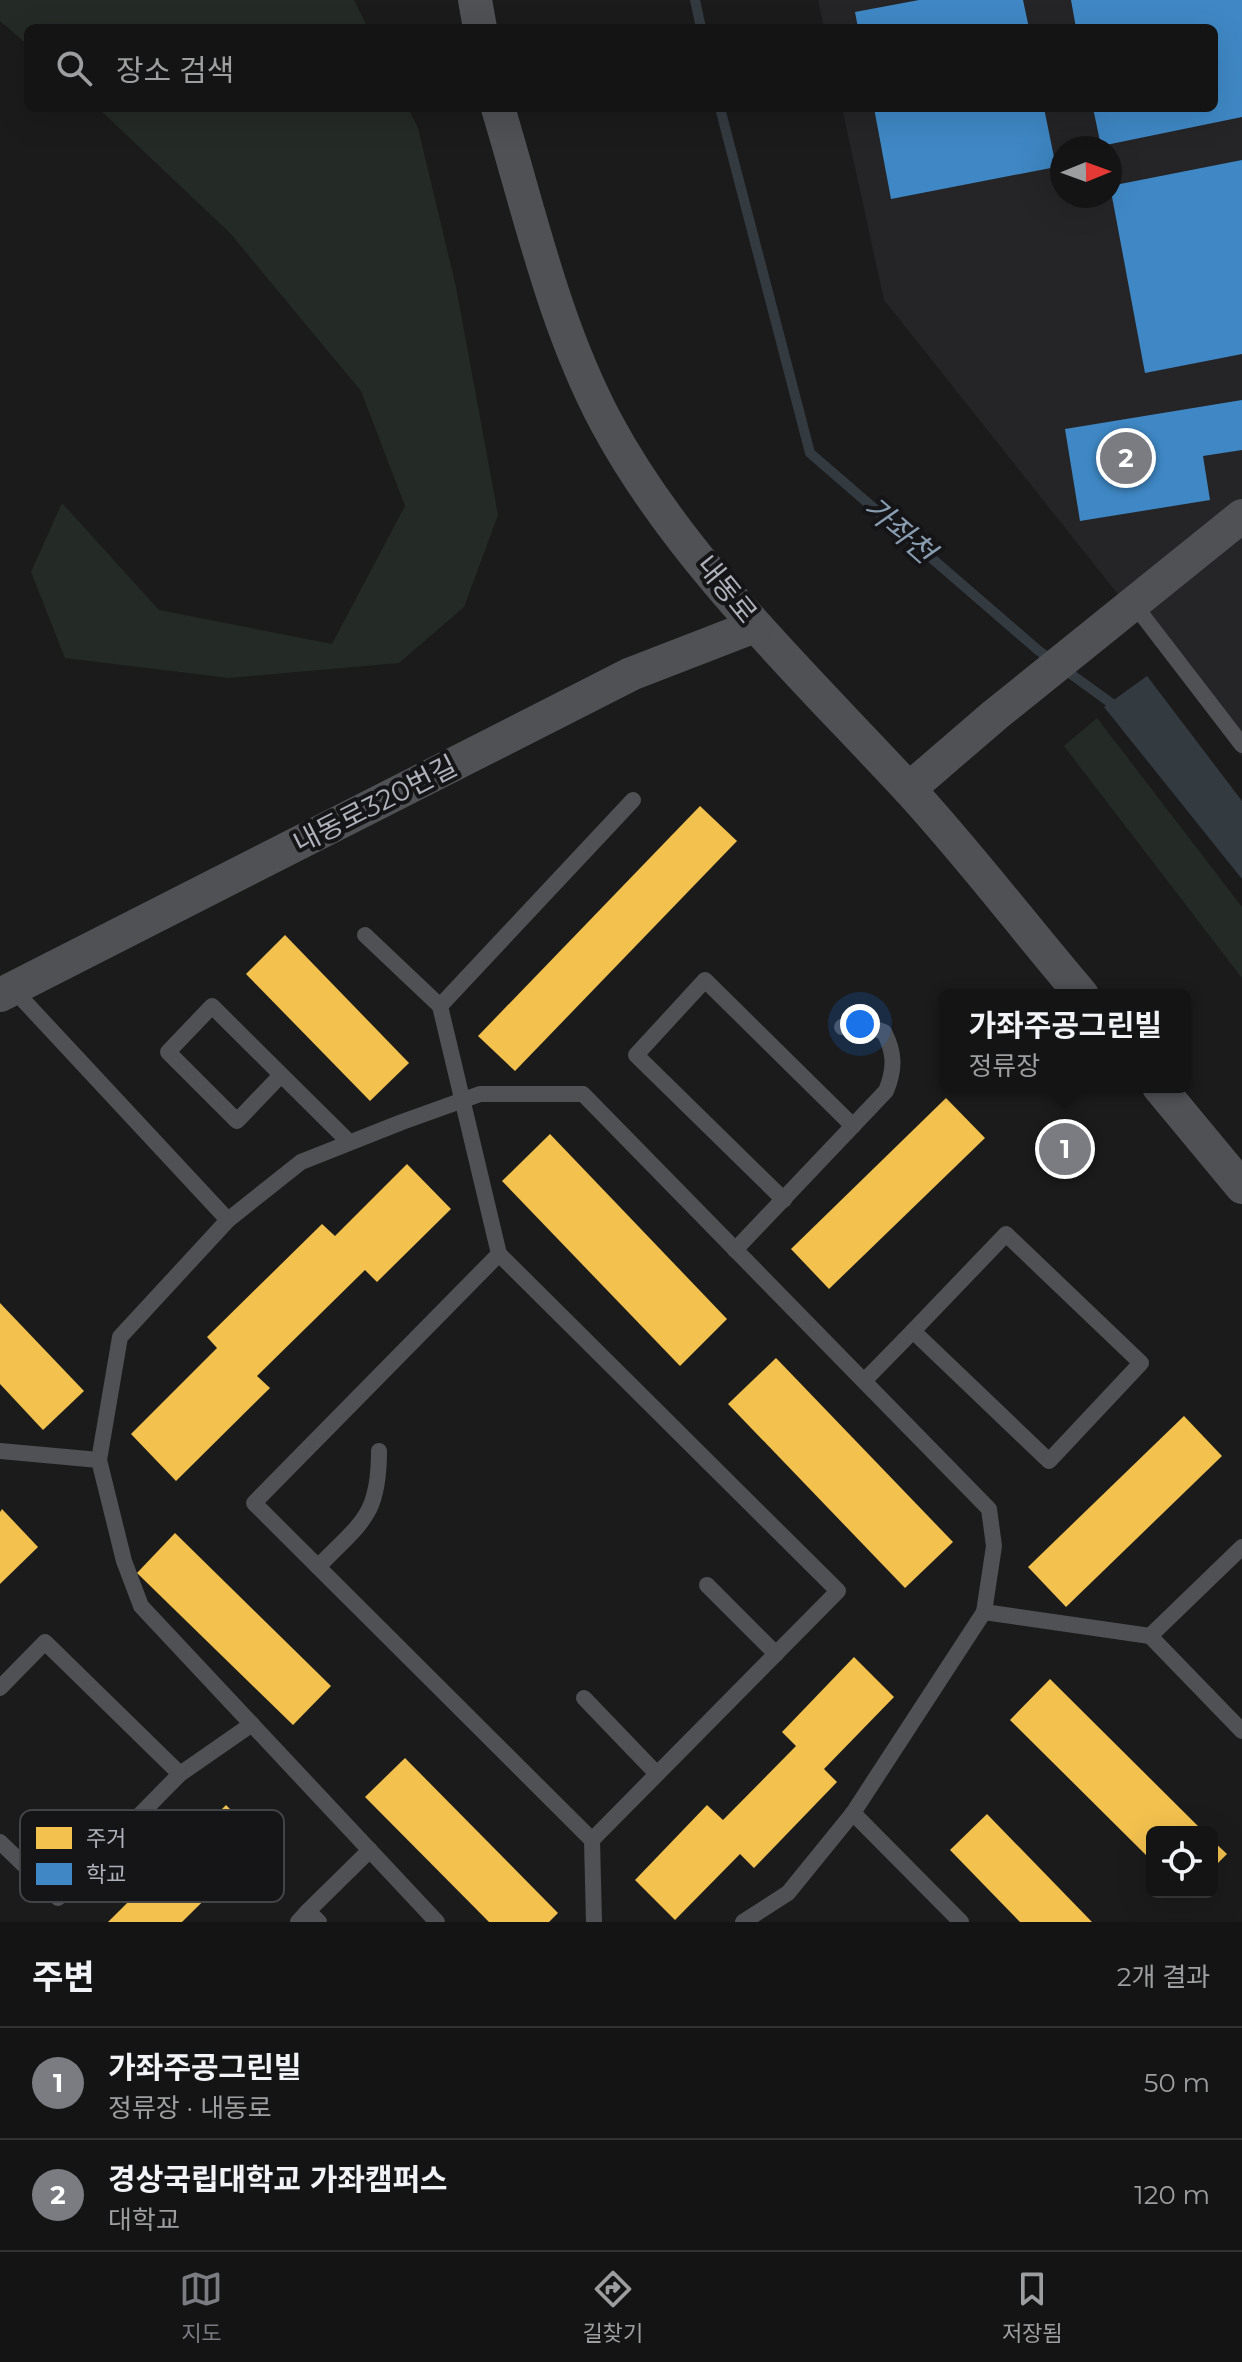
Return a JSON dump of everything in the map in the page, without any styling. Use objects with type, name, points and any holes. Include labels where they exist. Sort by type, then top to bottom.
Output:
[{"type":"street","points":[[475,0],[479,24]]},
{"type":"street","name":"내동로","points":[[499,112],[566,339],[606,423],[648,493],[755,626],[909,789],[1077,989]]},
{"type":"street","points":[[909,789],[995,715],[1242,516]]},
{"type":"street","name":"내동로320번길","points":[[6,991],[631,674],[755,626]]},
{"type":"street","points":[[1164,1093],[1242,1187]]},
{"type":"lane","points":[[1127,608],[1242,745]]},
{"type":"lane","points":[[440,1006],[633,800]]},
{"type":"lane","points":[[365,935],[440,1006],[499,1254],[838,1591],[592,1840]]},
{"type":"lane","points":[[784,1200],[636,1055],[705,980],[853,1126]]},
{"type":"lane","points":[[6,991],[228,1220]]},
{"type":"lane","points":[[281,1075],[237,1121],[168,1052],[212,1006],[349,1142]]},
{"type":"lane","points":[[735,1250],[886,1091],[893,1073],[893,1049],[884,1032],[862,1024],[842,1027]]},
{"type":"lane","points":[[437,1922],[141,1606],[124,1561],[99,1460],[120,1337],[228,1220],[301,1162],[480,1094],[583,1094],[989,1509],[994,1546],[984,1612],[853,1813],[788,1893],[743,1922]]},
{"type":"lane","points":[[864,1381],[1006,1234],[1141,1363],[1049,1461],[913,1331]]},
{"type":"lane","points":[[499,1254],[254,1503],[592,1840],[594,1922]]},
{"type":"lane","points":[[0,1451],[99,1460]]},
{"type":"lane","points":[[318,1567],[369,1513],[379,1487],[379,1451]]},
{"type":"lane","points":[[1150,1636],[1242,1547]]},
{"type":"lane","points":[[707,1585],[776,1654]]},
{"type":"lane","points":[[984,1612],[1150,1636],[1242,1731]]},
{"type":"lane","points":[[0,1688],[45,1642],[180,1774]]},
{"type":"lane","points":[[584,1698],[657,1774]]},
{"type":"lane","points":[[145,1810],[180,1774],[252,1724]]},
{"type":"lane","points":[[853,1813],[961,1922]]},
{"type":"lane","points":[[0,1842],[20,1861]]},
{"type":"lane","points":[[308,1918],[370,1850]]},
{"type":"shaded area","points":[[0,0],[354,0],[366,24],[24,24],[24,42],[0,21]]},
{"type":"shaded area","points":[[818,0],[1242,0],[1242,757],[1136,617],[884,300],[843,112],[1218,112],[1218,24],[823,24]]},
{"type":"shaded area","points":[[102,112],[410,112],[418,128],[456,287],[498,515],[464,607],[399,663],[229,678],[65,658],[31,572],[62,503],[159,610],[332,644],[405,506],[361,391],[230,233]]},
{"type":"shaded area","points":[[1147,676],[1242,801],[1242,879],[1104,707]]},
{"type":"shaded area","points":[[1097,718],[1242,907],[1242,978],[1064,746]]},
{"type":"building: 주거","points":[[700,806],[737,841],[515,1071],[478,1036]]},
{"type":"building: 주거","points":[[285,935],[409,1063],[370,1101],[246,974]]},
{"type":"building: 주거","points":[[946,1098],[985,1138],[829,1289],[791,1249]]},
{"type":"building: 주거","points":[[550,1134],[727,1319],[680,1366],[502,1181]]},
{"type":"building: 주거","points":[[407,1164],[451,1209],[377,1282],[365,1270],[257,1376],[270,1388],[176,1481],[131,1434],[217,1348],[207,1337],[322,1224],[335,1236]]},
{"type":"building: 주거","points":[[0,1303],[84,1391],[43,1430],[0,1384]]},
{"type":"building: 주거","points":[[776,1358],[953,1542],[905,1588],[728,1404]]},
{"type":"building: 주거","points":[[1184,1416],[1222,1456],[1066,1607],[1028,1567]]},
{"type":"building: 주거","points":[[2,1509],[38,1547],[0,1584],[0,1512]]},
{"type":"building: 주거","points":[[175,1533],[331,1686],[293,1725],[137,1573]]},
{"type":"building: 주거","points":[[854,1657],[894,1697],[824,1769],[837,1782],[754,1868],[740,1854],[675,1920],[635,1880],[707,1805],[723,1820],[796,1746],[782,1732]]},
{"type":"building: 주거","points":[[1050,1679],[1198,1826],[1146,1826],[1146,1855],[1010,1720]]},
{"type":"building: 주거","points":[[405,1758],[558,1913],[549,1922],[489,1922],[365,1797]]},
{"type":"building: 주거","points":[[987,1814],[1092,1922],[1020,1922],[950,1850]]},
{"type":"building: 주거","points":[[1218,1846],[1227,1854],[1218,1863]]},
{"type":"building: 주거","points":[[128,1902],[202,1902],[182,1922],[108,1922]]},
{"type":"building: 학교","points":[[919,0],[1023,0],[1028,24],[857,24],[855,12]]},
{"type":"building: 학교","points":[[1071,0],[1242,0],[1242,117],[1122,142],[1122,136],[1099,136],[1094,112],[1218,112],[1218,24],[1075,24]]},
{"type":"building: 학교","points":[[875,112],[1045,112],[1050,138],[1050,168],[891,199]]},
{"type":"building: 학교","points":[[1242,160],[1242,354],[1145,373],[1114,208],[1122,208],[1122,184]]},
{"type":"building: 학교","points":[[1242,400],[1242,450],[1203,456],[1210,500],[1080,521],[1065,429]]},
{"type":"waterway","name":"가좌천","points":[[695,0],[700,24]]},
{"type":"waterway","name":"가좌천","points":[[721,112],[810,453],[1039,651],[1122,711]]},
{"type":"place","name":"경상국립대학교 가좌캠퍼스","points":[[1126,458]]},
{"type":"place","name":"가좌주공그린빌","points":[[1065,1149]]}]
